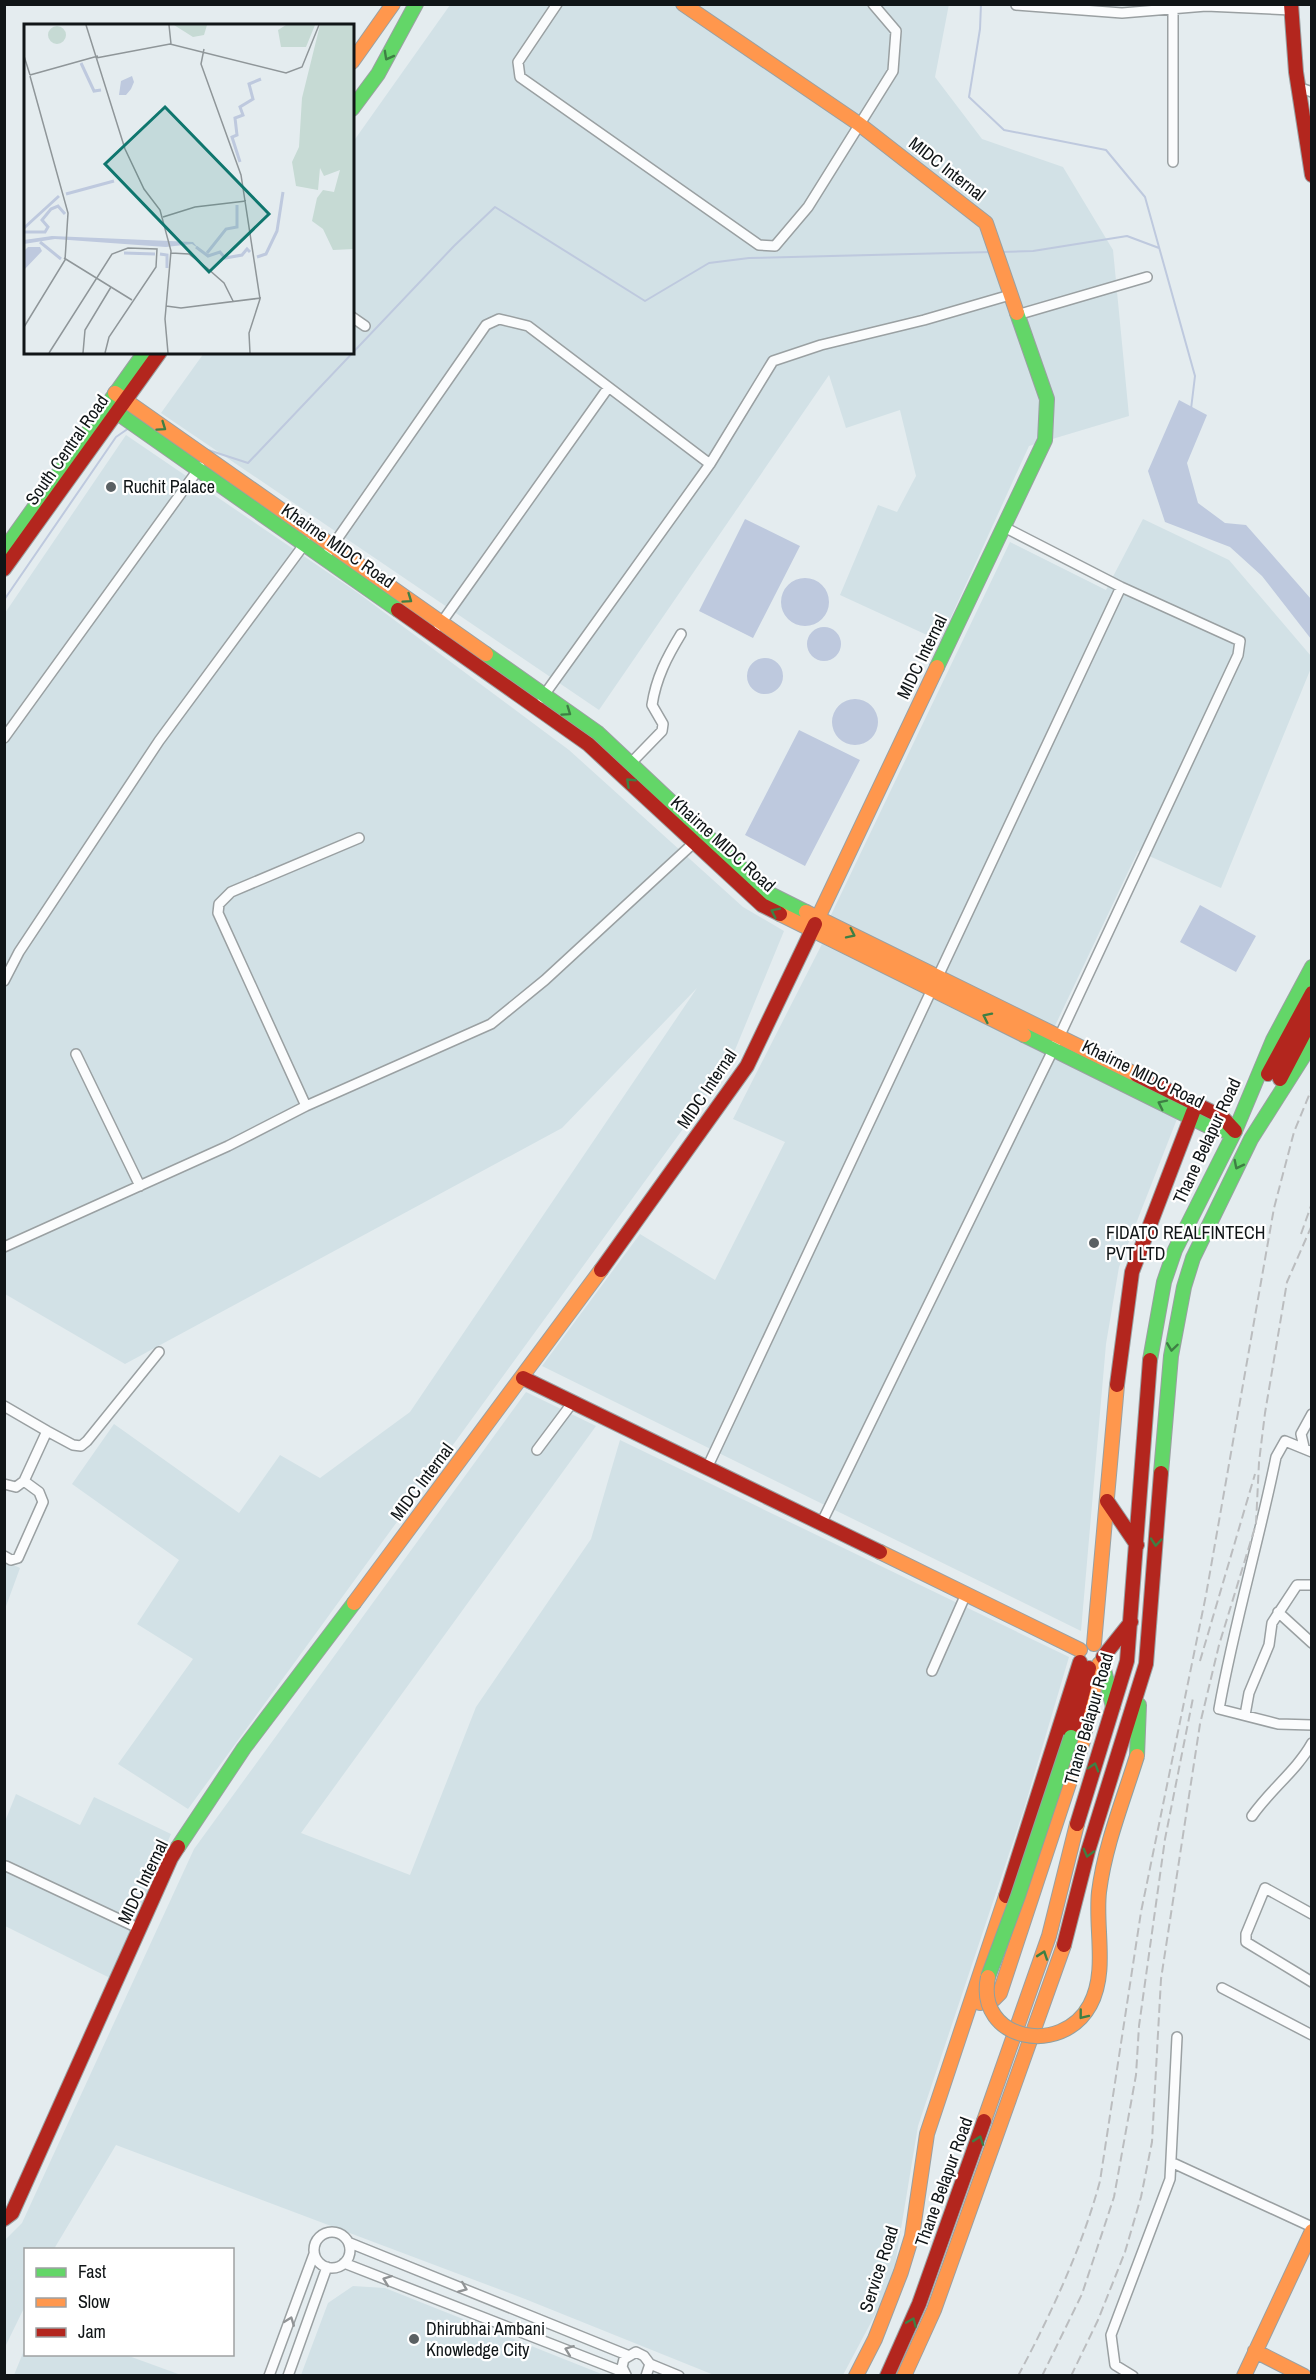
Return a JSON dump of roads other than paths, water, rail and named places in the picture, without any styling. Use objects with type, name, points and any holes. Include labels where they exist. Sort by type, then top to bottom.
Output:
[{"type":"main road","points":[[354,59],[393,4]]},
{"type":"main road","points":[[354,107],[378,74],[416,4]]},
{"type":"main road","name":"MIDC Internal","points":[[4,2219],[12,2213],[171,1858],[244,1748],[523,1378],[747,1066],[1045,440],[1047,399],[986,223],[859,124],[683,5]]},
{"type":"main road","points":[[1291,8],[1305,89],[1311,175]]},
{"type":"main road","name":"South Central Road","points":[[4,569],[115,402],[144,354]]},
{"type":"main road","name":"South Central Road","points":[[4,550],[115,402],[158,354]]},
{"type":"main road","name":"Khairne MIDC Road","points":[[115,402],[309,538],[433,635],[588,744],[699,838]]},
{"type":"main road","name":"Khairne MIDC Road","points":[[328,552],[442,623],[598,733],[631,763],[762,905],[814,923],[1056,1043],[1197,1105],[1222,1117],[1235,1131]]},
{"type":"main road","name":"Thane Belapur Road","points":[[887,2376],[923,2293],[1049,1936],[1071,1844],[1127,1661],[1150,1354],[1156,1311],[1175,1250],[1235,1131],[1273,1040],[1311,967]]},
{"type":"main road","points":[[1251,1139],[1311,993]]},
{"type":"main road","points":[[1235,1131],[1311,1018]]},
{"type":"main road","name":"Khairne MIDC Road","points":[[1056,1043],[1191,1118],[1216,1130],[1235,1131]]},
{"type":"main road","name":"Thane Belapur Road","points":[[904,2376],[933,2313],[1061,1954],[1088,1851],[1146,1664],[1171,1356],[1177,1316],[1193,1258],[1251,1139],[1311,1043]]},
{"type":"main road","points":[[1140,1684],[1137,1756],[1106,1858],[1099,1893],[1099,1971],[1093,1999],[1082,2019],[1063,2032],[1040,2038],[1025,2036],[1008,2029],[998,2021],[986,1993],[987,1977],[1006,1931],[1071,1737],[1092,1660],[1101,1649],[1094,1644],[1120,1343],[1132,1272],[1197,1105]]},
{"type":"main road","points":[[523,1378],[966,1594],[1092,1660],[1113,1707]]},
{"type":"main road","points":[[1107,1501],[1137,1545]]},
{"type":"main road","points":[[971,2004],[994,1999],[1000,1993],[1083,1740],[1092,1660],[1131,1621]]},
{"type":"main road","name":"Service Road","points":[[856,2376],[875,2339],[901,2272],[912,2236],[927,2133],[1092,1660]]},
{"type":"main road","points":[[1254,2376],[1259,2352],[1311,2229]]},
{"type":"main road","points":[[1244,2376],[1311,2252]]},
{"type":"main road","points":[[1259,2352],[1305,2376]]},
{"type":"street","points":[[557,4],[518,62],[520,77],[759,245],[775,246],[808,207],[893,71],[896,31],[873,4]]},
{"type":"street","points":[[1016,5],[1122,13],[1206,6],[1291,8]]},
{"type":"street","points":[[1173,9],[1173,162]]},
{"type":"street","points":[[1017,315],[1147,277]]},
{"type":"street","points":[[535,707],[710,464],[773,361],[821,345],[1010,296]]},
{"type":"street","points":[[354,318],[365,326]]},
{"type":"street","points":[[328,552],[486,325],[499,319],[528,326],[710,464]]},
{"type":"street","points":[[433,635],[608,388]]},
{"type":"street","points":[[4,738],[202,463]]},
{"type":"street","points":[[821,1524],[1056,1043],[1238,655],[1240,641],[1121,587],[1004,527]]},
{"type":"street","points":[[4,981],[19,952],[159,741],[309,538]]},
{"type":"street","points":[[707,1468],[1121,587]]},
{"type":"street","points":[[631,763],[662,731],[663,724],[652,705],[654,689],[664,663],[681,634]]},
{"type":"street","points":[[306,1107],[218,913],[219,904],[231,892],[359,838]]},
{"type":"street","points":[[4,1247],[140,1186],[306,1107],[470,1036],[501,1017],[699,838]]},
{"type":"street","points":[[76,1054],[140,1186]]},
{"type":"street","points":[[4,1406],[72,1445],[81,1446],[159,1352]]},
{"type":"street","points":[[537,1450],[573,1402]]},
{"type":"street","points":[[1308,1449],[1301,1434],[1311,1414]]},
{"type":"street","points":[[4,1484],[16,1486],[24,1481],[47,1431]]},
{"type":"street","points":[[1308,1449],[1286,1441],[1276,1457],[1250,1578],[1228,1660],[1219,1709],[1278,1724],[1311,1725]]},
{"type":"street","points":[[4,1556],[11,1560],[18,1558],[43,1502],[39,1492],[24,1481]]},
{"type":"street","points":[[1245,1715],[1249,1693],[1269,1645],[1272,1623],[1297,1585],[1311,1584]]},
{"type":"street","points":[[932,1671],[966,1594]]},
{"type":"street","points":[[1278,1612],[1311,1643]]},
{"type":"street","points":[[1252,1816],[1268,1794],[1299,1762],[1311,1743]]},
{"type":"street","points":[[6,1866],[140,1929]]},
{"type":"street","points":[[1311,1914],[1265,1888],[1246,1934],[1246,1942],[1311,1982]]},
{"type":"street","points":[[1222,1988],[1311,2035]]},
{"type":"street","points":[[1134,2376],[1115,2365],[1111,2336],[1161,2210],[1173,2163],[1177,2037]]},
{"type":"street","points":[[1173,2163],[1311,2229]]},
{"type":"street","points":[[269,2376],[314,2254],[316,2240],[324,2233],[336,2232],[350,2243],[627,2355],[640,2353],[650,2364],[679,2376]]},
{"type":"street","points":[[344,2263],[349,2254],[350,2243]]},
{"type":"street","points":[[314,2254],[319,2263],[327,2267],[344,2263],[625,2374]]},
{"type":"street","points":[[288,2376],[327,2267]]},
{"type":"street","points":[[625,2374],[622,2363],[627,2355]]},
{"type":"street","points":[[646,2376],[650,2364]]},
{"type":"water","points":[[1179,400],[1207,415],[1187,463],[1198,503],[1225,523],[1246,525],[1311,599],[1311,639],[1262,576],[1230,547],[1165,522],[1148,471]]},
{"type":"water","points":[[745,519],[800,546],[753,638],[699,611]]},
{"type":"water","points":[[800,578],[810,578],[822,585],[829,597],[829,607],[822,619],[810,626],[800,626],[785,615],[781,607],[781,597],[792,582]]},
{"type":"water","points":[[824,627],[836,632],[841,644],[836,656],[824,661],[812,656],[807,644],[812,632]]},
{"type":"water","points":[[765,658],[778,663],[783,676],[778,689],[765,694],[752,689],[747,676],[752,663]]},
{"type":"water","points":[[855,699],[871,706],[878,722],[871,738],[855,745],[839,738],[832,722],[839,706]]},
{"type":"water","points":[[799,730],[860,760],[805,866],[745,835]]},
{"type":"water","points":[[1200,905],[1256,936],[1236,972],[1180,942]]},
{"type":"waterway","points":[[981,4],[980,29],[969,97],[1004,130],[1106,150],[1145,197],[1195,376],[1191,409]]},
{"type":"waterway","points":[[354,351],[454,246],[495,207],[645,301],[709,263],[749,258],[992,252]]},
{"type":"waterway","points":[[1001,252],[1033,251],[1127,236],[1159,248]]},
{"type":"waterway","points":[[205,449],[248,463],[351,354]]},
{"type":"waterway","points":[[4,600],[116,437],[129,428]]},
{"type":"railway","points":[[1018,2376],[1065,2280],[1100,2181],[1141,1912],[1206,1595],[1274,1208],[1294,1132],[1312,1088]]},
{"type":"railway","points":[[1301,1234],[1312,1203]]},
{"type":"railway","points":[[1071,2376],[1098,2320],[1125,2252],[1141,2197],[1152,2142],[1161,1979],[1200,1724],[1219,1645],[1256,1524],[1259,1462],[1265,1413],[1287,1282],[1312,1225]]},
{"type":"railway","points":[[1200,1661],[1255,1474]]},
{"type":"railway","points":[[1042,2376],[1082,2294],[1114,2197],[1136,2075],[1139,2026],[1165,1839],[1193,1698]]},
{"type":"place","name":"Ruchit Palace","points":[[111,487]]},
{"type":"place","name":"FIDATO REALFINTECH PVT LTD","points":[[1094,1243]]},
{"type":"place","name":"Dhirubhai Ambani Knowledge City","points":[[414,2339]]}]
